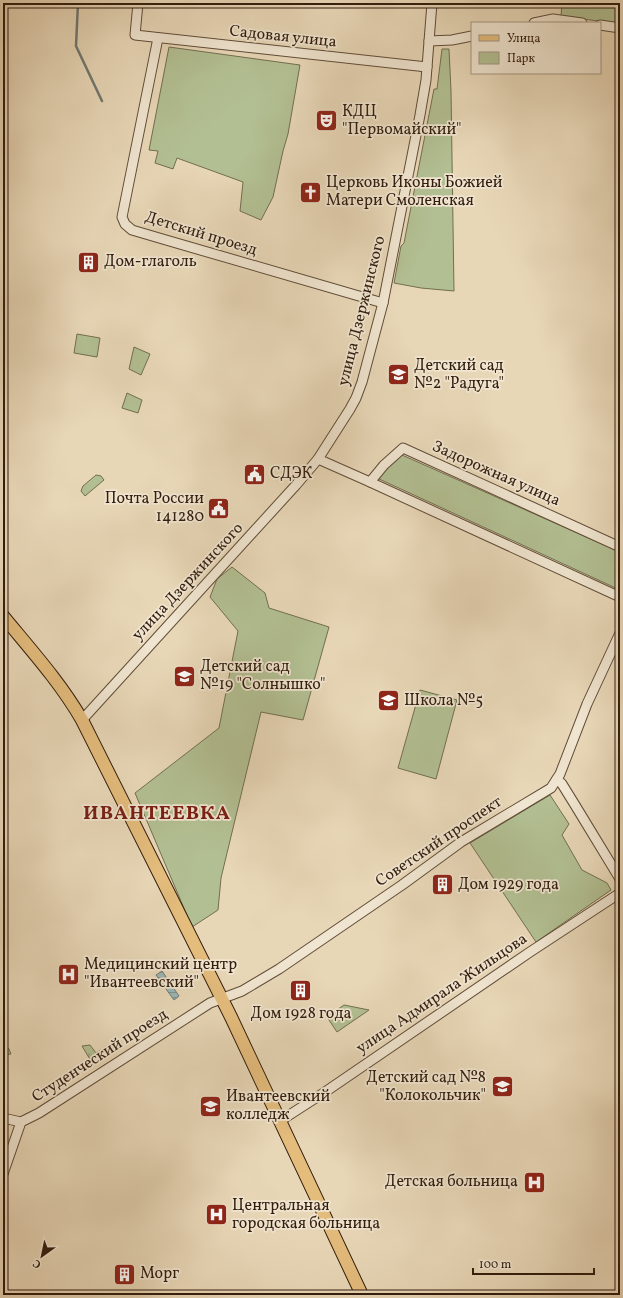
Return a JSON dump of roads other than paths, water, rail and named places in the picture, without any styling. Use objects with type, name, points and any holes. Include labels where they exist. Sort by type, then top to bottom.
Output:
[{"type":"main road","points":[[3,616],[52,674],[82,720],[222,999],[362,1295]]},
{"type":"street","name":"Садовая улица","points":[[138,3],[135,35],[427,67]]},
{"type":"street","name":"улица Дзержинского","points":[[82,720],[270,514],[318,459],[356,398],[362,382],[383,303],[418,123],[427,67],[432,3]]},
{"type":"street","points":[[539,22],[553,19],[575,22]]},
{"type":"street","points":[[601,25],[620,28]]},
{"type":"street","points":[[429,41],[452,40],[471,36]]},
{"type":"street","name":"Детский проезд","points":[[158,38],[122,217],[125,224],[132,230],[383,303]]},
{"type":"street","name":"Задорожная улица","points":[[370,482],[384,465],[403,448],[620,547]]},
{"type":"street","points":[[318,459],[620,597]]},
{"type":"street","name":"Советский проспект","points":[[222,999],[242,991],[291,961],[402,885],[461,842],[551,788],[557,779],[587,704],[620,633]]},
{"type":"street","points":[[557,779],[576,805],[620,879]]},
{"type":"street","name":"улица Адмирала Жильцова","points":[[280,1121],[326,1092],[620,893]]},
{"type":"street","name":"Студенческий проезд","points":[[3,1174],[21,1122],[39,1113],[210,1003],[222,999]]},
{"type":"street","points":[[3,1118],[21,1122]]},
{"type":"water","points":[[162,971],[179,996],[174,1000],[156,975]]},
{"type":"waterway","points":[[78,3],[76,46],[102,101]]},
{"type":"place","name":"КДЦ \"Первомайский\"","points":[[327,121]]},
{"type":"place","name":"Церковь Иконы Божией Матери Смоленская","points":[[311,192]]},
{"type":"place","name":"Дом-глаголь","points":[[88,262]]},
{"type":"place","name":"Детский сад №2 \"Радуга\"","points":[[399,375]]},
{"type":"place","name":"СДЭК","points":[[255,474]]},
{"type":"place","name":"Почта России 141280","points":[[219,508]]},
{"type":"place","name":"Детский сад №19 \"Солнышко\"","points":[[184,676]]},
{"type":"place","name":"Школа №5","points":[[388,701]]},
{"type":"place","name":"Дом 1929 года","points":[[442,885]]},
{"type":"place","name":"Медицинский центр \"Ивантеевский\"","points":[[69,974]]},
{"type":"place","name":"Дом 1928 года","points":[[301,990]]},
{"type":"place","name":"Детский сад №8 \"Колокольчик\"","points":[[502,1087]]},
{"type":"place","name":"Ивантеевский колледж","points":[[210,1106]]},
{"type":"place","name":"Детская больница","points":[[534,1182]]},
{"type":"place","name":"Центральная городская больница","points":[[217,1215]]},
{"type":"place","name":"Морг","points":[[124,1274]]},
{"type":"district","name":"ИВАНТЕЕВКА","points":[[157,814]]}]
